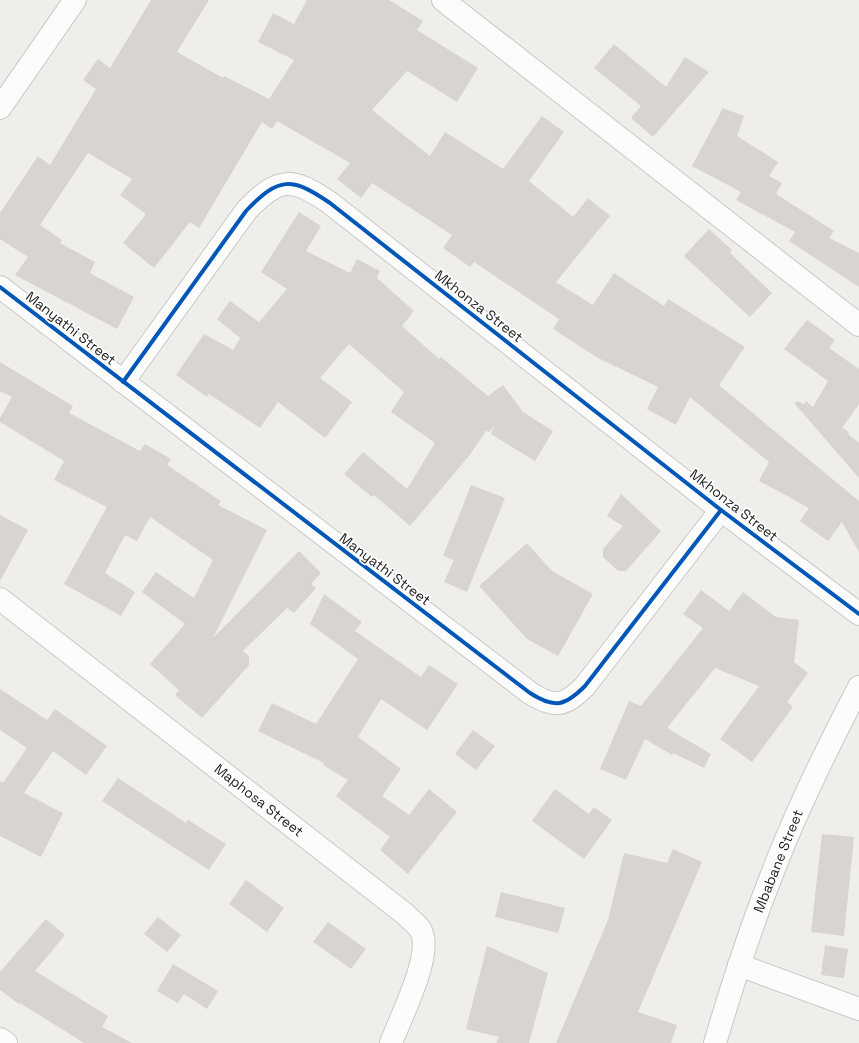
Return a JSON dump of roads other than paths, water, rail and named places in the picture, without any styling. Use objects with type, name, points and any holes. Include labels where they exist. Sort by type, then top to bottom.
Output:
[{"type":"street","points":[[0,108],[75,0]]},
{"type":"street","points":[[443,0],[859,325]]},
{"type":"street","name":"Mkhonza Street","points":[[123,382],[246,211],[265,192],[274,187],[290,183],[310,189],[349,217],[721,510],[859,614]]},
{"type":"street","name":"Manyathi Street","points":[[0,287],[542,701],[558,704],[571,700],[585,686],[721,510]]},
{"type":"street","name":"Maphosa Street","points":[[0,599],[405,914],[420,930],[424,939],[424,960],[391,1043]]},
{"type":"street","name":"Mbabane Street","points":[[715,1043],[739,965],[769,882],[798,810],[826,749],[859,687]]},
{"type":"street","points":[[739,965],[859,1009]]},
{"type":"street","points":[[0,1039],[6,1043]]}]
